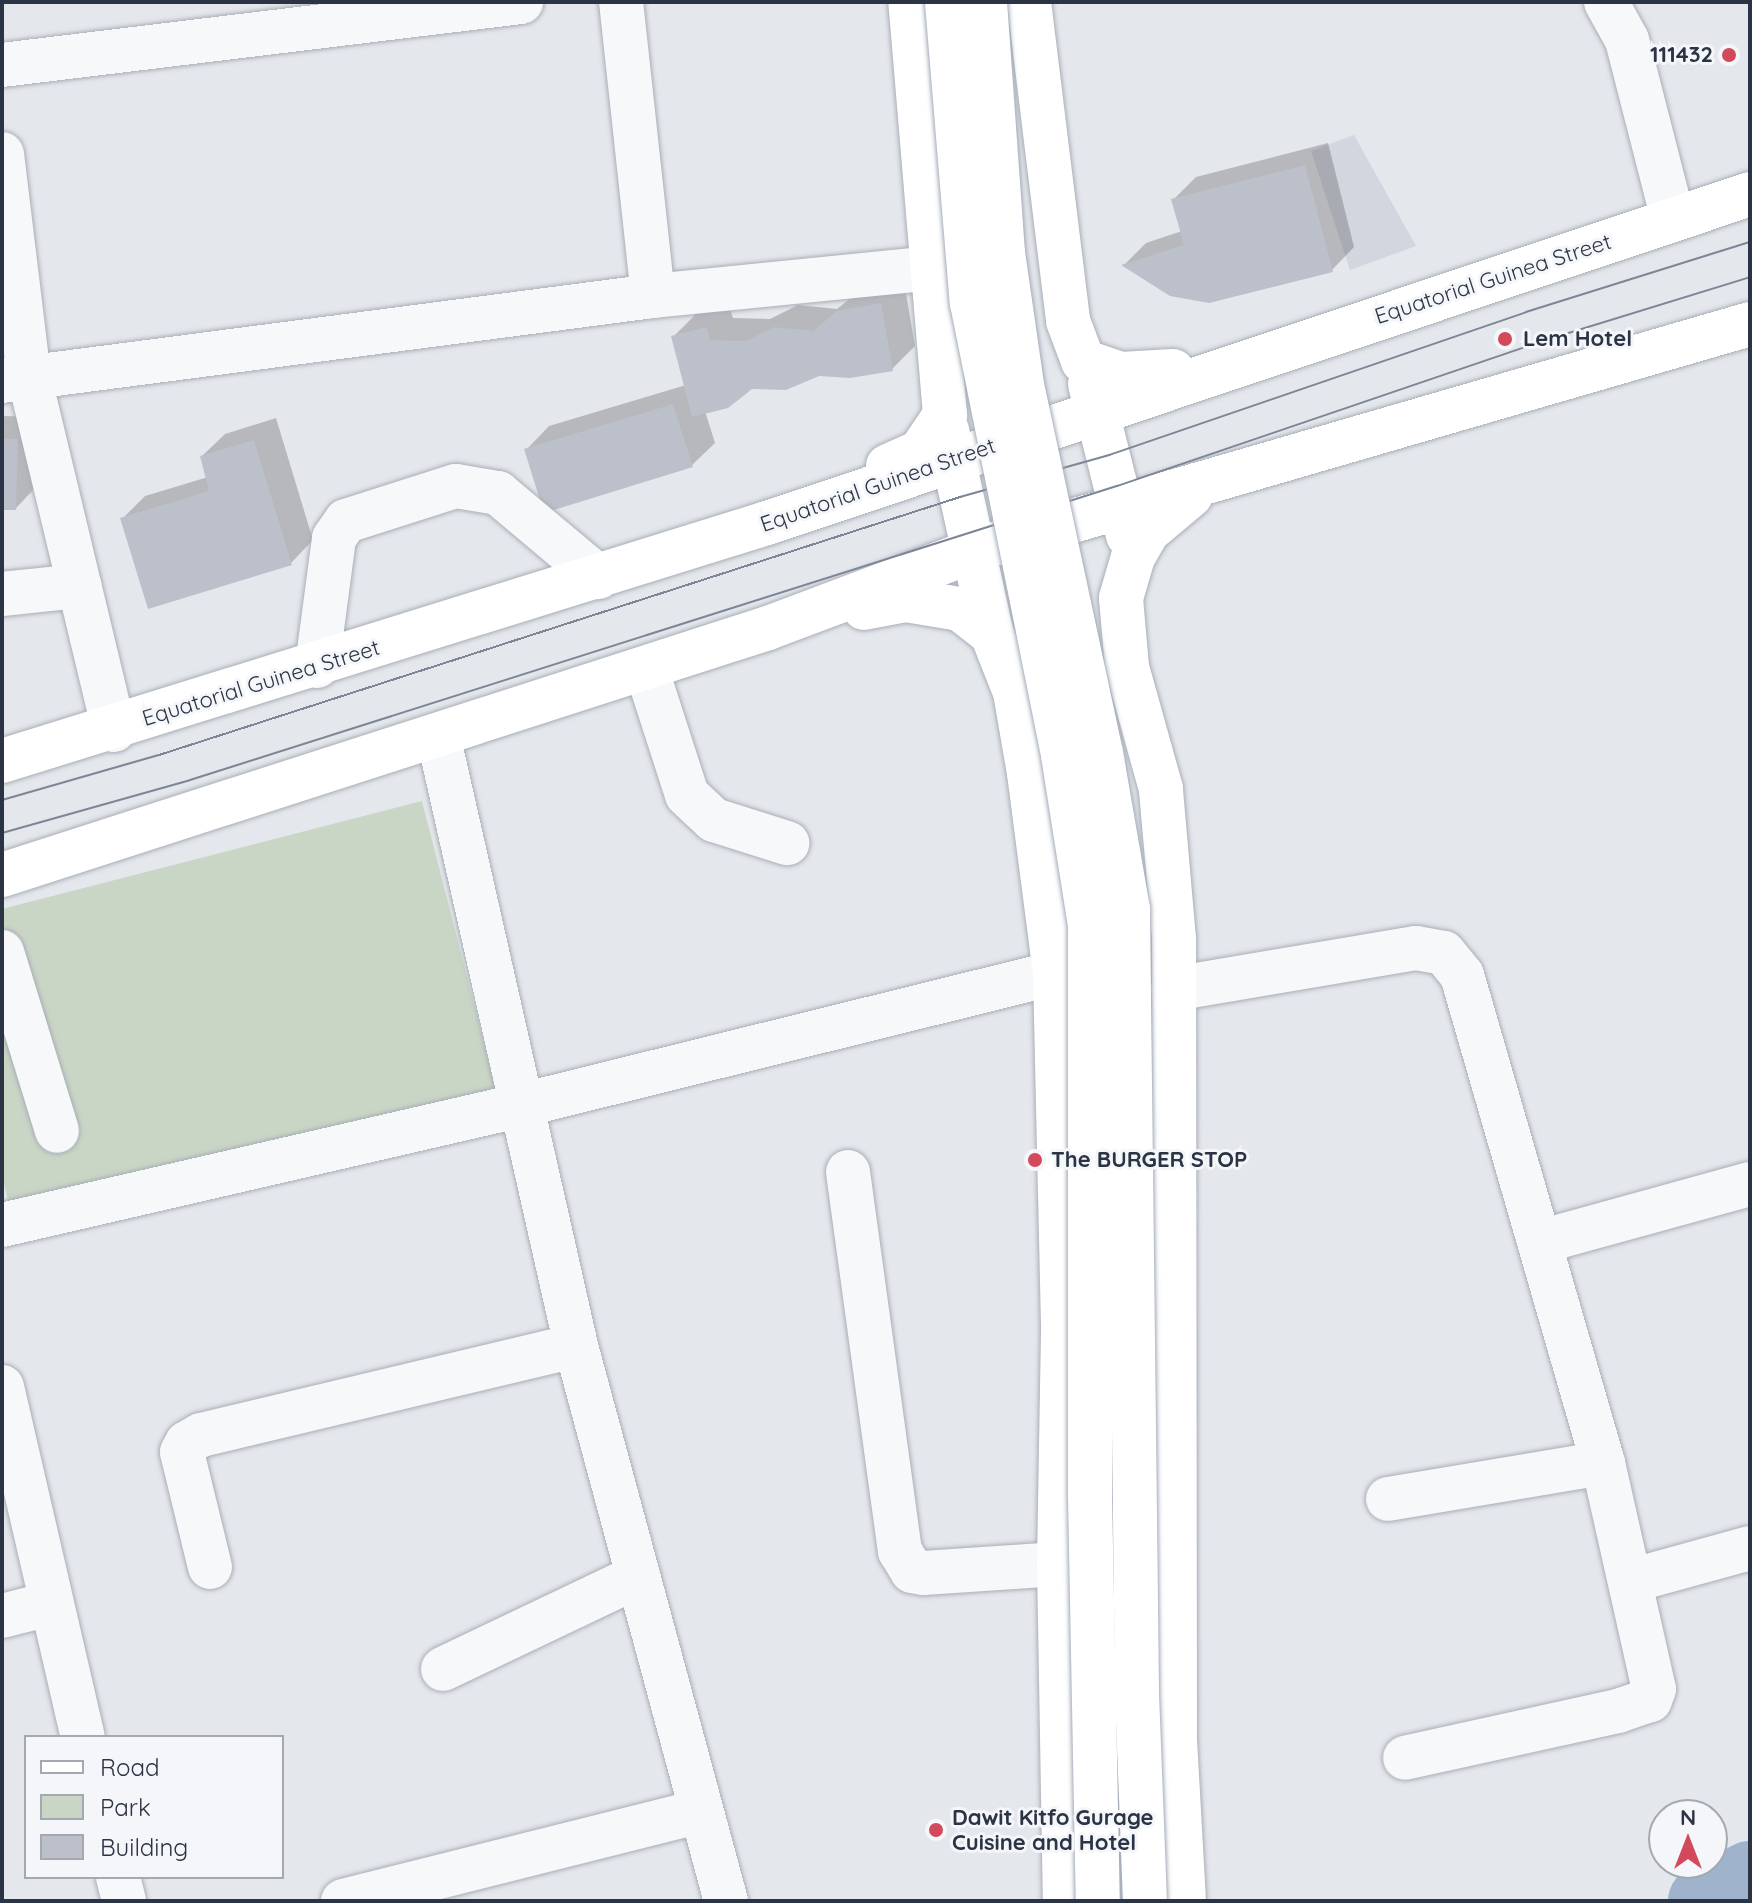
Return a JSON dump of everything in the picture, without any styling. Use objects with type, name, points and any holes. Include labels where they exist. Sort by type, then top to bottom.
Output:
[{"type":"main road","points":[[910,2],[945,415],[971,552],[992,634],[1015,692],[1055,973],[1063,1332],[1059,1564],[1065,1901]]},
{"type":"main road","points":[[947,2],[972,303],[1063,755],[1090,926],[1090,1511],[1098,1901]]},
{"type":"main road","points":[[985,2],[1003,253],[1022,385],[1101,753],[1128,909],[1136,1651],[1145,1901]]},
{"type":"main road","points":[[1029,2],[1068,321],[1098,410],[1133,557]]},
{"type":"main road","name":"Equatorial Guinea Street","points":[[2,761],[114,730],[767,523],[1231,364],[1750,194]]},
{"type":"main road","points":[[2,875],[768,628],[971,552],[1750,324]]},
{"type":"main road","points":[[1083,361],[1140,376],[1231,364]]},
{"type":"main road","points":[[767,523],[920,452],[945,415]]},
{"type":"main road","points":[[1184,1901],[1175,1740],[1174,939],[1161,789],[1127,667],[1121,598],[1133,557],[1148,531],[1206,483]]},
{"type":"main road","points":[[768,628],[906,600],[960,609],[992,634]]},
{"type":"street","points":[[2,65],[521,2]]},
{"type":"street","points":[[621,2],[653,296]]},
{"type":"street","points":[[1606,2],[1627,40],[1673,219]]},
{"type":"street","points":[[2,154],[16,379],[80,586],[114,730]]},
{"type":"street","points":[[16,379],[653,296],[932,268]]},
{"type":"street","points":[[317,666],[334,538],[346,521],[456,486],[498,493],[598,577]]},
{"type":"street","points":[[2,594],[80,586]]},
{"type":"street","points":[[646,668],[687,795],[714,820],[787,843]]},
{"type":"street","points":[[438,735],[576,1346],[726,1901]]},
{"type":"street","points":[[1173,989],[1416,948],[1444,953],[1462,975],[1543,1241],[1603,1463],[1654,1689],[1650,1700],[1405,1758]]},
{"type":"street","points":[[2,952],[57,1131]]},
{"type":"street","points":[[2,1225],[522,1105],[1055,973]]},
{"type":"street","points":[[848,1172],[900,1551],[912,1571],[923,1573],[1059,1564]]},
{"type":"street","points":[[1543,1241],[1750,1184]]},
{"type":"street","points":[[210,1567],[182,1452],[187,1443],[201,1435],[576,1346]]},
{"type":"street","points":[[2,1387],[49,1604],[82,1735]]},
{"type":"street","points":[[1388,1499],[1603,1463]]},
{"type":"street","points":[[1630,1581],[1750,1548]]},
{"type":"street","points":[[443,1669],[638,1576]]},
{"type":"street","points":[[2,1616],[49,1604]]},
{"type":"street","points":[[343,1901],[701,1811]]},
{"type":"street","points":[[118,1879],[124,1901]]},
{"type":"shaded area","points":[[1354,135],[1416,246],[1350,270],[1311,151]]},
{"type":"green space","points":[[422,801],[496,1090],[8,1201],[2,1175],[2,909]]},
{"type":"building","points":[[1305,165],[1333,272],[1209,303],[1170,296],[1121,265],[1184,245],[1171,199]]},
{"type":"building","points":[[881,303],[893,371],[850,378],[819,376],[786,390],[752,389],[728,408],[692,417],[671,336],[707,327],[710,340],[746,341],[774,327],[813,331],[837,311]]},
{"type":"building","points":[[673,404],[693,467],[544,513],[524,449]]},
{"type":"building","points":[[2,439],[18,439],[16,510],[2,510]]},
{"type":"building","points":[[254,440],[292,565],[148,609],[120,518],[209,491],[200,456]]},
{"type":"waterway","points":[[1704,1901],[1750,1877]]},
{"type":"tram line","points":[[2,800],[159,755],[960,497],[1109,455],[1526,312],[1750,242]]},
{"type":"tram line","points":[[2,833],[190,780],[1117,486],[1536,343],[1750,277]]},
{"type":"place","name":"111432","points":[[1729,55]]},
{"type":"place","name":"Lem Hotel","points":[[1505,339]]},
{"type":"place","name":"The BURGER STOP","points":[[1035,1160]]},
{"type":"place","name":"Dawit Kitfo Gurage Cuisine and Hotel","points":[[936,1830]]}]
